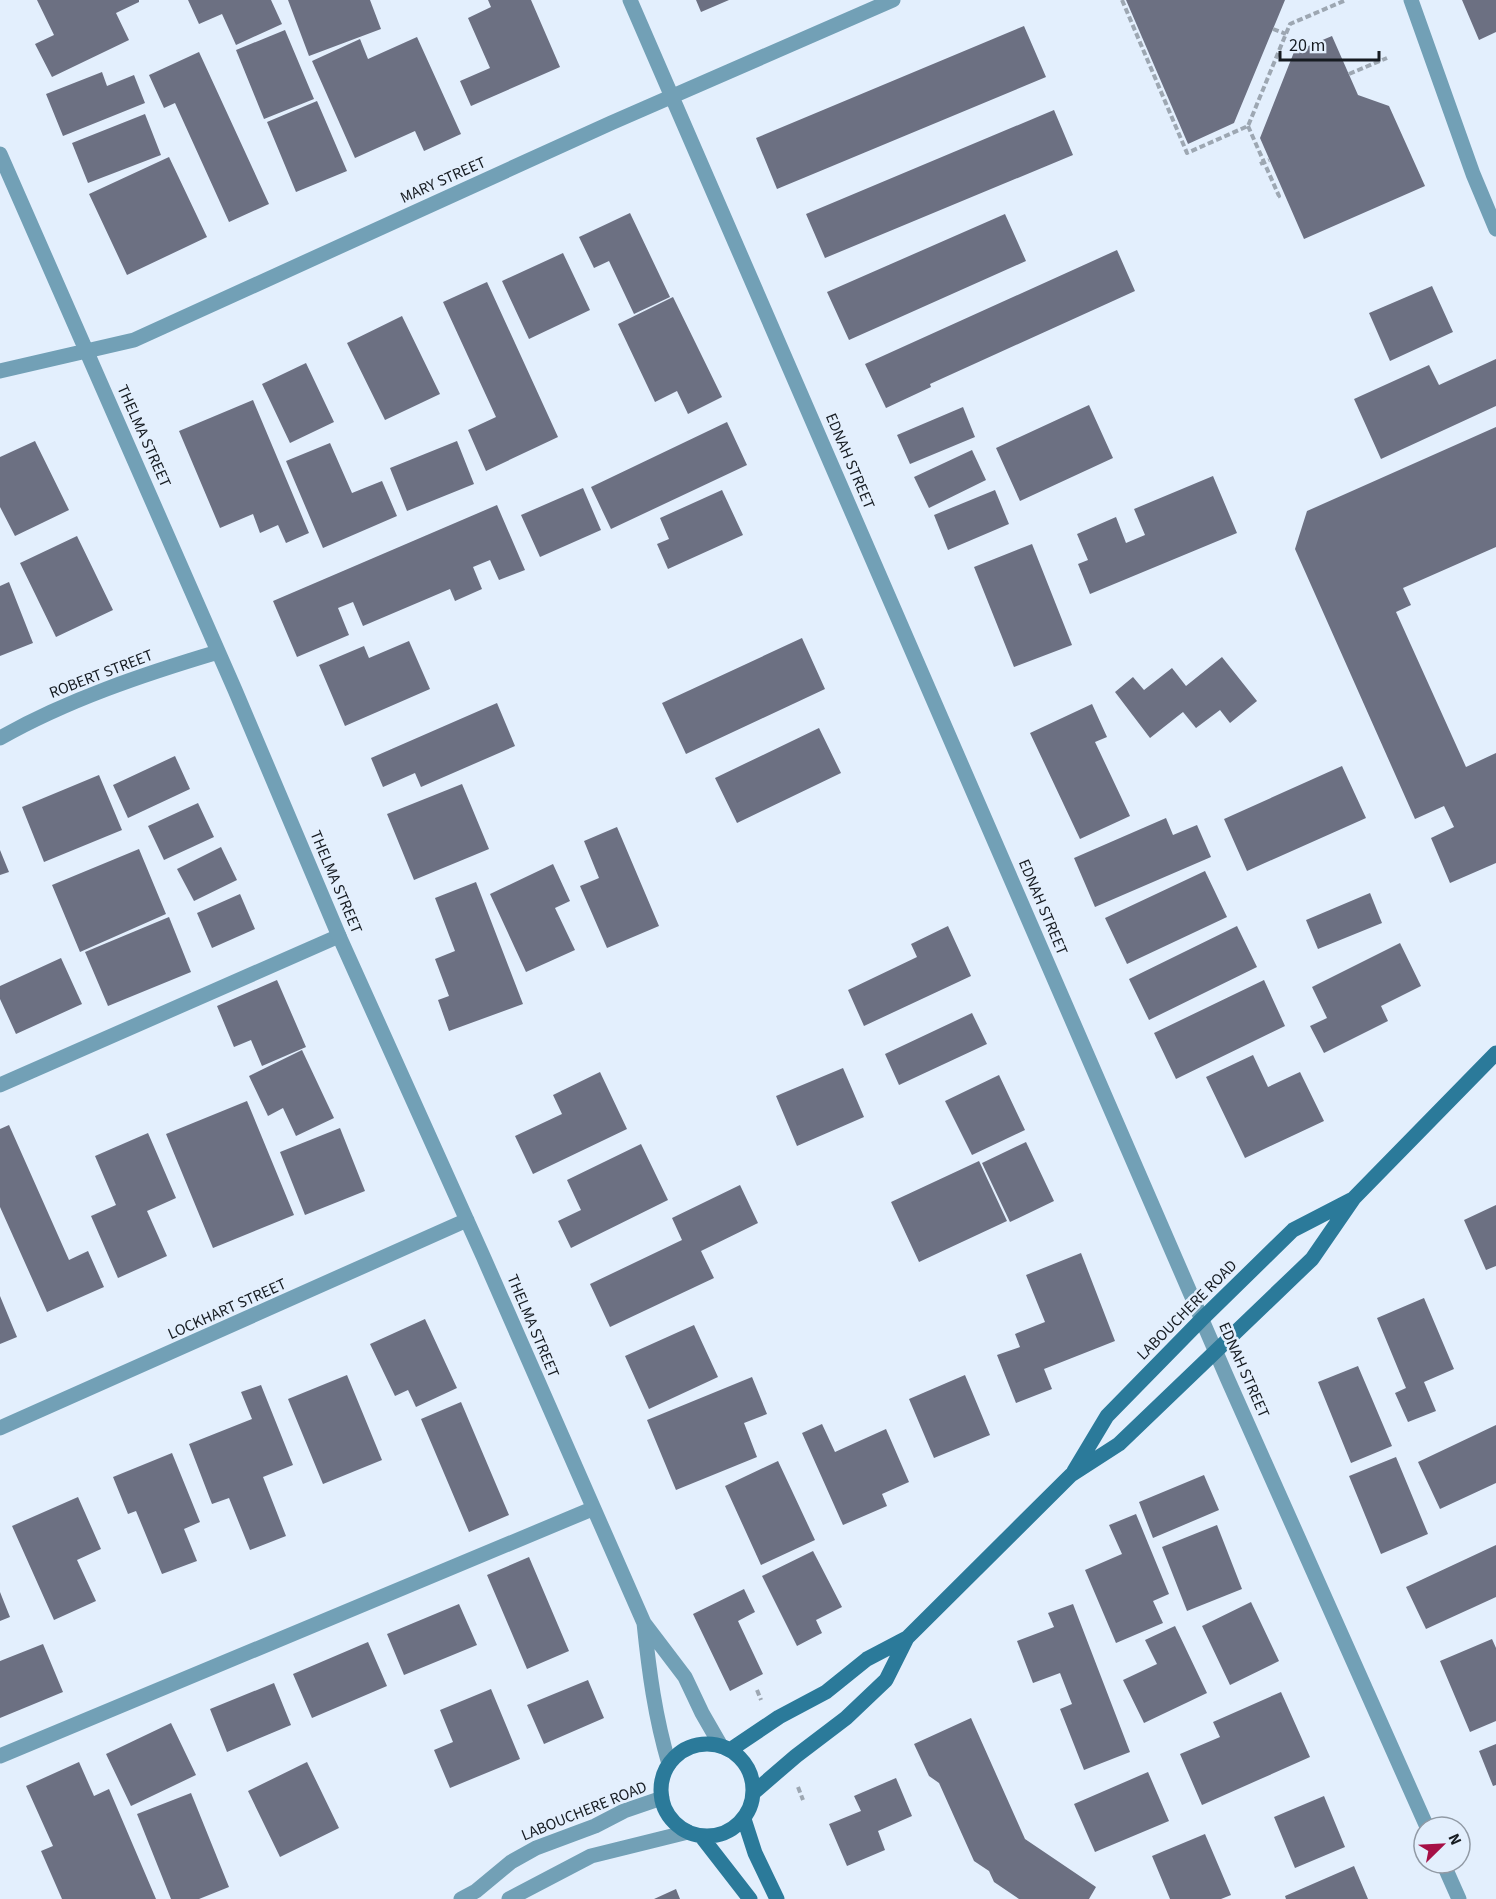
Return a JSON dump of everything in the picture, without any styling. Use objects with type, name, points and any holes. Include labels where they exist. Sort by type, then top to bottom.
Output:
[{"type":"main road","name":"LABOUCHERE ROAD","points":[[753,1792],[846,1718],[886,1680],[908,1638],[1071,1475],[1119,1444],[1312,1259],[1354,1198],[1496,1053]]},
{"type":"main road","name":"LABOUCHERE ROAD","points":[[1071,1475],[1107,1416],[1202,1319],[1293,1230],[1354,1198]]},
{"type":"main road","name":"LABOUCHERE ROAD","points":[[725,1748],[826,1692],[867,1659],[908,1638]]},
{"type":"main road","points":[[695,1834],[717,1836],[732,1830],[744,1819],[751,1807],[753,1792],[748,1768],[725,1748],[707,1744],[692,1746],[680,1753],[669,1764],[663,1780],[662,1798],[667,1812],[676,1824],[695,1834],[750,1899]]},
{"type":"main road","points":[[744,1819],[755,1853],[777,1899]]},
{"type":"street","name":"EDNAH STREET","points":[[630,0],[1216,1352],[1422,1815]]},
{"type":"street","name":"MARY STREET","points":[[0,371],[134,340],[673,96],[893,0]]},
{"type":"street","points":[[1410,0],[1473,174],[1496,229]]},
{"type":"street","name":"THELMA STREET","points":[[0,154],[88,352],[339,936],[467,1220],[592,1509],[644,1623],[685,1677],[702,1713],[725,1748]]},
{"type":"street","name":"ROBERT STREET","points":[[0,738],[35,718],[88,697],[176,664],[218,652]]},
{"type":"street","points":[[0,1085],[339,936]]},
{"type":"street","name":"LOCKHART STREET","points":[[0,1428],[467,1220]]},
{"type":"street","points":[[0,1756],[592,1509]]},
{"type":"street","name":"THELMA STREET","points":[[644,1623],[652,1694],[658,1727],[669,1764]]},
{"type":"street","name":"LABOUCHERE ROAD","points":[[461,1899],[476,1891],[511,1862],[536,1848],[595,1826],[624,1811],[662,1798]]},
{"type":"street","points":[[509,1899],[591,1857],[695,1834]]},
{"type":"street","points":[[1448,1875],[1459,1899]]},
{"type":"path","points":[[1122,0],[1142,42],[1178,136],[1187,153],[1248,126],[1290,24],[1346,0]]},
{"type":"path","points":[[1273,29],[1286,34]]},
{"type":"path","points":[[1349,74],[1387,57]]},
{"type":"path","points":[[1248,126],[1279,196],[1275,198]]},
{"type":"building","points":[[37,0],[139,0],[139,2],[116,13],[129,40],[52,77],[35,44],[54,35]]},
{"type":"building","points":[[188,0],[271,0],[282,24],[236,45],[222,14],[199,24]]},
{"type":"building","points":[[288,0],[370,0],[381,29],[309,56]]},
{"type":"building","points":[[488,0],[531,0],[560,67],[471,106],[460,81],[490,68],[468,18],[491,7]]},
{"type":"building","points":[[696,0],[729,0],[701,12]]},
{"type":"building","points":[[1126,0],[1285,0],[1234,123],[1188,144]]},
{"type":"building","points":[[1462,0],[1496,0],[1496,32],[1479,40]]},
{"type":"building","points":[[1024,26],[1046,77],[777,189],[756,138]]},
{"type":"building","points":[[285,30],[314,99],[264,119],[236,50]]},
{"type":"building","points":[[1332,36],[1358,95],[1389,106],[1425,186],[1304,239],[1260,138],[1294,52]]},
{"type":"building","points":[[417,37],[461,134],[424,151],[415,131],[355,158],[312,61],[360,39],[368,59]]},
{"type":"building","points":[[199,52],[269,204],[229,222],[175,103],[164,108],[149,75]]},
{"type":"building","points":[[102,72],[107,86],[134,75],[145,103],[63,136],[46,94]]},
{"type":"building","points":[[317,101],[347,171],[296,192],[267,122]]},
{"type":"building","points":[[1054,110],[1073,155],[825,258],[806,214]]},
{"type":"building","points":[[145,114],[161,155],[88,183],[72,143]]},
{"type":"building","points":[[169,157],[207,237],[127,275],[89,194]]},
{"type":"building","points":[[630,213],[670,297],[634,314],[609,261],[594,268],[579,237]]},
{"type":"building","points":[[1005,214],[1026,261],[849,340],[827,292]]},
{"type":"building","points":[[1117,250],[1135,291],[930,384],[931,387],[886,408],[865,364]]},
{"type":"building","points":[[563,253],[590,310],[529,339],[502,281]]},
{"type":"building","points":[[487,282],[558,437],[486,471],[468,430],[496,417],[443,302]]},
{"type":"building","points":[[1432,286],[1453,332],[1390,361],[1369,313]]},
{"type":"building","points":[[673,297],[722,397],[688,414],[677,391],[655,402],[618,324]]},
{"type":"building","points":[[402,316],[440,394],[385,420],[347,343]]},
{"type":"building","points":[[1496,359],[1496,406],[1381,459],[1354,399],[1429,365],[1439,385]]},
{"type":"building","points":[[306,363],[334,422],[290,443],[262,384]]},
{"type":"building","points":[[253,400],[309,533],[286,543],[278,525],[260,533],[253,514],[220,528],[179,431]]},
{"type":"building","points":[[1089,405],[1113,458],[1020,501],[996,448]]},
{"type":"building","points":[[963,407],[975,437],[910,464],[897,435]]},
{"type":"building","points":[[727,422],[747,465],[611,529],[591,487]]},
{"type":"building","points":[[1496,427],[1496,547],[1403,588],[1411,605],[1396,612],[1466,767],[1496,753],[1496,863],[1450,883],[1431,838],[1454,827],[1444,806],[1415,819],[1295,549],[1307,511]]},
{"type":"building","points":[[35,441],[69,510],[15,536],[0,507],[0,457]]},
{"type":"building","points":[[457,441],[474,484],[407,511],[390,468]]},
{"type":"building","points":[[330,443],[352,493],[382,481],[397,516],[323,548],[286,461]]},
{"type":"building","points":[[972,450],[986,480],[929,508],[914,477]]},
{"type":"building","points":[[1213,476],[1237,533],[1090,594],[1078,564],[1088,560],[1077,534],[1116,517],[1126,543],[1145,535],[1134,509]]},
{"type":"building","points":[[583,488],[601,530],[540,557],[521,515]]},
{"type":"building","points":[[722,490],[743,535],[668,569],[657,544],[669,539],[660,518]]},
{"type":"building","points":[[995,490],[1009,524],[948,550],[934,515]]},
{"type":"building","points":[[497,505],[525,570],[499,580],[490,560],[473,567],[482,589],[455,601],[450,589],[363,626],[353,602],[338,608],[349,635],[297,657],[273,601]]},
{"type":"building","points":[[77,536],[113,610],[56,637],[20,563]]},
{"type":"building","points":[[1032,544],[1072,645],[1014,667],[974,567]]},
{"type":"building","points":[[9,582],[33,643],[0,656],[0,586]]},
{"type":"building","points":[[802,638],[825,689],[686,754],[662,703]]},
{"type":"building","points":[[409,641],[430,689],[345,726],[319,665],[364,646],[369,658]]},
{"type":"building","points":[[1222,657],[1257,701],[1230,723],[1220,710],[1196,728],[1183,712],[1150,738],[1115,692],[1133,677],[1144,690],[1172,668],[1186,686]]},
{"type":"building","points":[[497,703],[515,746],[421,787],[415,773],[383,787],[371,758]]},
{"type":"building","points":[[1092,704],[1107,737],[1095,742],[1130,816],[1080,839],[1030,733]]},
{"type":"building","points":[[819,728],[841,773],[737,823],[715,778]]},
{"type":"building","points":[[175,756],[190,789],[128,818],[113,785]]},
{"type":"building","points":[[1342,766],[1366,818],[1247,871],[1224,819]]},
{"type":"building","points":[[99,775],[122,830],[44,862],[22,807]]},
{"type":"building","points":[[462,784],[489,849],[414,880],[387,814]]},
{"type":"building","points":[[198,803],[214,837],[164,860],[148,826]]},
{"type":"building","points":[[1166,818],[1173,835],[1197,825],[1211,857],[1095,907],[1074,858]]},
{"type":"building","points":[[617,827],[659,926],[607,948],[580,886],[599,878],[584,841]]},
{"type":"building","points":[[221,847],[237,880],[194,901],[177,869]]},
{"type":"building","points":[[139,849],[166,914],[80,952],[52,885]]},
{"type":"building","points":[[0,850],[9,872],[0,875]]},
{"type":"building","points":[[553,864],[570,901],[555,908],[575,950],[526,972],[490,894]]},
{"type":"building","points":[[1205,871],[1227,917],[1127,964],[1105,918]]},
{"type":"building","points":[[476,882],[523,1004],[449,1031],[438,1000],[449,996],[435,959],[455,951],[435,898]]},
{"type":"building","points":[[1370,893],[1382,923],[1318,949],[1306,920]]},
{"type":"building","points":[[240,894],[255,929],[212,948],[197,913]]},
{"type":"building","points":[[169,917],[191,972],[108,1006],[85,952]]},
{"type":"building","points":[[948,926],[971,976],[864,1026],[848,990],[917,957],[911,944]]},
{"type":"building","points":[[1237,926],[1257,967],[1149,1020],[1129,979]]},
{"type":"building","points":[[1400,943],[1421,986],[1381,1006],[1388,1021],[1324,1053],[1310,1026],[1327,1018],[1312,987]]},
{"type":"building","points":[[61,958],[82,1004],[16,1034],[0,999],[0,986]]},
{"type":"building","points":[[277,980],[306,1047],[262,1066],[251,1040],[234,1047],[217,1006]]},
{"type":"building","points":[[1264,980],[1285,1026],[1176,1079],[1154,1033]]},
{"type":"building","points":[[972,1013],[987,1044],[899,1085],[885,1054]]},
{"type":"building","points":[[302,1050],[334,1118],[296,1136],[283,1108],[268,1116],[249,1076]]},
{"type":"building","points":[[1253,1055],[1268,1087],[1300,1072],[1324,1121],[1245,1158],[1206,1077]]},
{"type":"building","points":[[843,1068],[864,1117],[797,1146],[776,1096]]},
{"type":"building","points":[[600,1072],[627,1129],[533,1174],[515,1136],[562,1114],[553,1095]]},
{"type":"building","points":[[999,1075],[1025,1130],[972,1155],[945,1101]]},
{"type":"building","points":[[247,1101],[294,1215],[213,1248],[166,1134]]},
{"type":"building","points":[[9,1125],[69,1260],[88,1251],[104,1287],[47,1312],[0,1207],[0,1129]]},
{"type":"building","points":[[340,1128],[365,1191],[305,1215],[280,1152]]},
{"type":"building","points":[[148,1133],[176,1198],[147,1211],[167,1256],[118,1278],[91,1216],[116,1205],[95,1156]]},
{"type":"building","points":[[1026,1142],[1054,1201],[1010,1222],[982,1163]]},
{"type":"building","points":[[641,1144],[668,1200],[571,1248],[558,1221],[581,1210],[567,1180]]},
{"type":"building","points":[[979,1161],[1007,1221],[919,1262],[891,1202]]},
{"type":"building","points":[[740,1185],[758,1223],[701,1251],[714,1278],[610,1327],[590,1284],[682,1240],[672,1218]]},
{"type":"building","points":[[1496,1205],[1496,1266],[1486,1270],[1464,1220]]},
{"type":"building","points":[[1081,1253],[1115,1341],[1044,1369],[1052,1389],[1016,1403],[997,1355],[1020,1347],[1015,1334],[1045,1322],[1026,1275]]},
{"type":"building","points":[[0,1296],[17,1337],[0,1344]]},
{"type":"building","points":[[1424,1298],[1454,1369],[1424,1382],[1436,1411],[1408,1422],[1395,1393],[1406,1388],[1377,1318]]},
{"type":"building","points":[[425,1319],[457,1388],[416,1407],[408,1390],[395,1396],[370,1344]]},
{"type":"building","points":[[694,1325],[718,1377],[649,1409],[625,1356]]},
{"type":"building","points":[[1358,1366],[1392,1446],[1351,1463],[1318,1382]]},
{"type":"building","points":[[347,1375],[382,1460],[323,1484],[288,1399]]},
{"type":"building","points":[[965,1375],[990,1435],[934,1458],[909,1399]]},
{"type":"building","points":[[752,1377],[767,1414],[744,1423],[757,1457],[676,1490],[647,1420]]},
{"type":"building","points":[[261,1385],[293,1465],[263,1477],[286,1536],[250,1550],[229,1498],[212,1504],[189,1444],[252,1419],[241,1392]]},
{"type":"building","points":[[461,1402],[509,1515],[469,1532],[421,1419]]},
{"type":"building","points":[[822,1424],[835,1452],[886,1429],[909,1482],[882,1494],[887,1506],[843,1525],[802,1433]]},
{"type":"building","points":[[1496,1425],[1496,1483],[1440,1509],[1418,1462]]},
{"type":"building","points":[[172,1453],[200,1522],[184,1529],[197,1561],[162,1574],[136,1511],[128,1514],[113,1477]]},
{"type":"building","points":[[1396,1457],[1428,1534],[1381,1554],[1349,1476]]},
{"type":"building","points":[[778,1461],[815,1540],[761,1565],[725,1486]]},
{"type":"building","points":[[1204,1475],[1219,1510],[1153,1538],[1139,1502]]},
{"type":"building","points":[[78,1497],[101,1549],[77,1560],[96,1601],[54,1620],[12,1526]]},
{"type":"building","points":[[1136,1514],[1169,1594],[1153,1601],[1163,1623],[1116,1643],[1085,1570],[1122,1554],[1109,1525]]},
{"type":"building","points":[[1217,1525],[1242,1589],[1187,1611],[1162,1547]]},
{"type":"building","points":[[1496,1545],[1496,1597],[1426,1629],[1406,1587]]},
{"type":"building","points":[[813,1551],[842,1607],[816,1620],[822,1633],[797,1646],[762,1576]]},
{"type":"building","points":[[529,1557],[569,1651],[527,1669],[487,1575]]},
{"type":"building","points":[[744,1589],[755,1612],[738,1621],[763,1674],[730,1691],[693,1614]]},
{"type":"building","points":[[0,1592],[10,1617],[0,1621]]},
{"type":"building","points":[[1251,1602],[1279,1661],[1230,1685],[1202,1626]]},
{"type":"building","points":[[459,1604],[477,1645],[404,1675],[387,1634]]},
{"type":"building","points":[[1073,1604],[1130,1752],[1084,1770],[1060,1709],[1072,1704],[1060,1673],[1033,1683],[1017,1641],[1054,1627],[1048,1613]]},
{"type":"building","points":[[1175,1626],[1207,1693],[1144,1723],[1123,1680],[1157,1664],[1145,1640]]},
{"type":"building","points":[[1492,1639],[1496,1648],[1496,1721],[1470,1732],[1440,1661]]},
{"type":"building","points":[[368,1642],[387,1686],[312,1718],[293,1674]]},
{"type":"building","points":[[43,1644],[63,1692],[0,1718],[0,1661]]},
{"type":"building","points":[[588,1680],[604,1718],[544,1744],[527,1705]]},
{"type":"building","points":[[274,1683],[291,1725],[227,1752],[210,1709]]},
{"type":"building","points":[[491,1689],[520,1759],[450,1788],[434,1750],[453,1742],[440,1710]]},
{"type":"building","points":[[1281,1692],[1310,1757],[1202,1805],[1180,1754],[1220,1737],[1213,1722]]},
{"type":"building","points":[[971,1718],[1025,1839],[1096,1887],[1089,1899],[1019,1899],[994,1882],[989,1871],[974,1861],[939,1783],[929,1776],[914,1744]]},
{"type":"building","points":[[171,1723],[196,1775],[131,1806],[106,1754]]},
{"type":"building","points":[[1496,1744],[1496,1785],[1493,1786],[1479,1751]]},
{"type":"building","points":[[79,1762],[94,1796],[109,1789],[156,1899],[62,1899],[41,1851],[53,1846],[26,1786]]},
{"type":"building","points":[[307,1762],[339,1828],[280,1857],[248,1791]]},
{"type":"building","points":[[1148,1772],[1169,1821],[1095,1852],[1074,1804]]},
{"type":"building","points":[[896,1778],[912,1816],[878,1831],[885,1850],[847,1866],[829,1824],[861,1811],[854,1796]]},
{"type":"building","points":[[191,1793],[229,1887],[199,1899],[171,1899],[137,1814]]},
{"type":"building","points":[[1324,1796],[1345,1847],[1295,1868],[1274,1817]]},
{"type":"building","points":[[1205,1834],[1231,1895],[1221,1899],[1170,1899],[1152,1856]]},
{"type":"building","points":[[1354,1866],[1368,1899],[1286,1899],[1285,1896]]},
{"type":"building","points":[[676,1889],[680,1899],[654,1899]]}]
